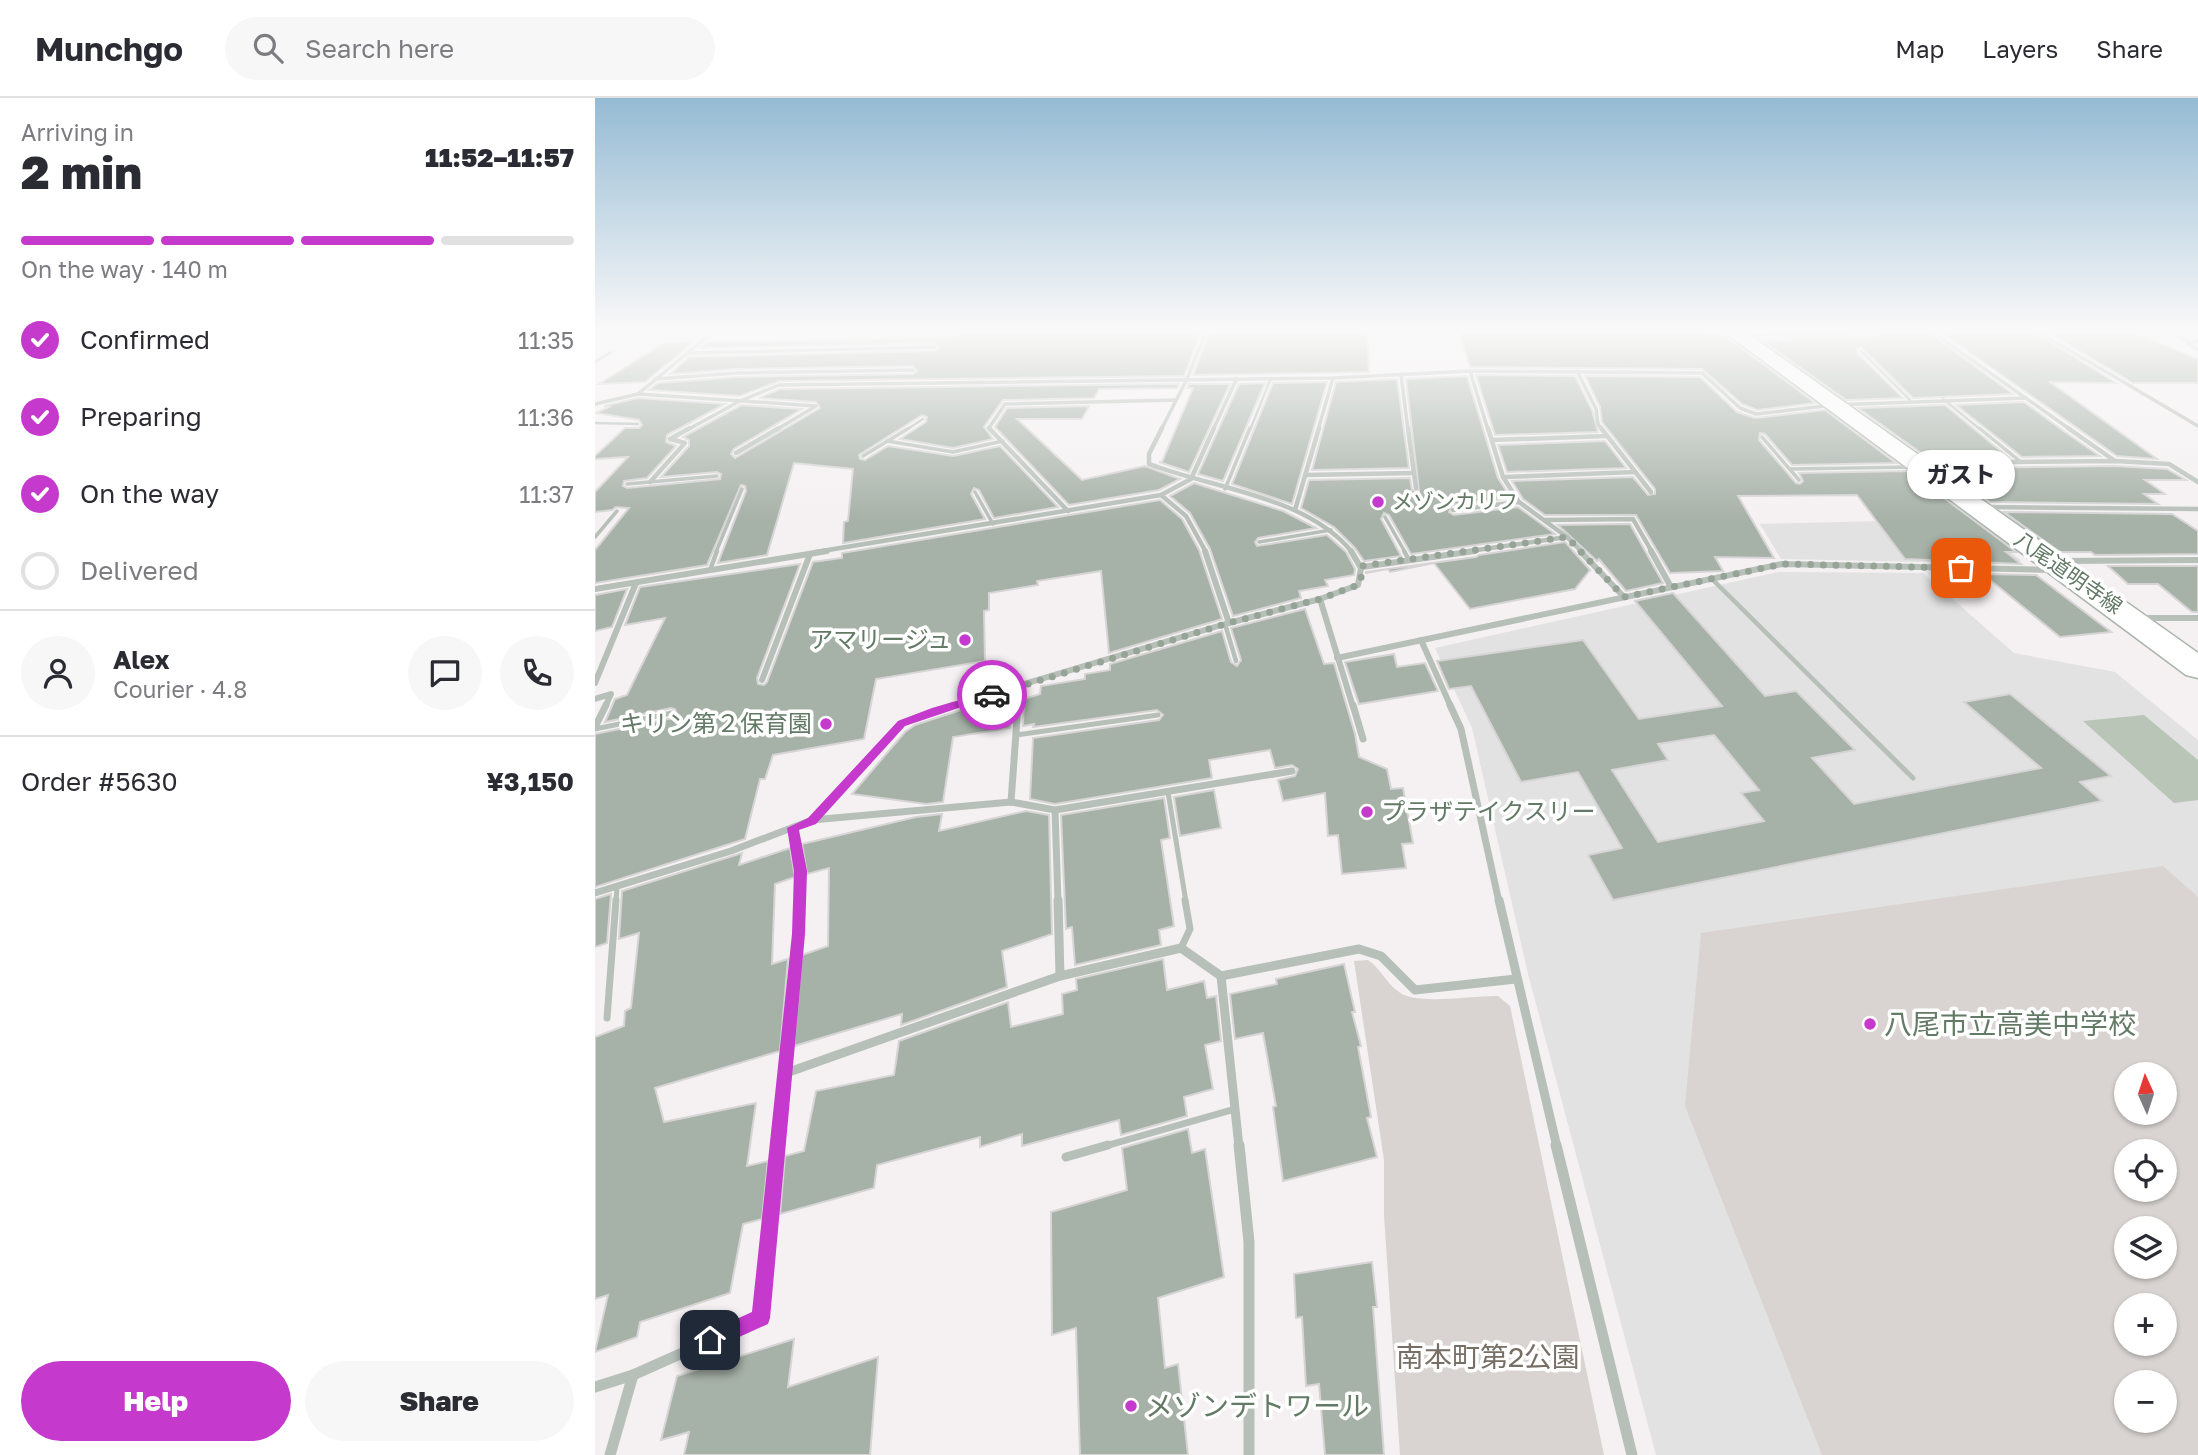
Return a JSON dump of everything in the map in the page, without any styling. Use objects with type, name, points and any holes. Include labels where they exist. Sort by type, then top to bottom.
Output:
[{"type":"main road","name":"八尾道明寺線","points":[[1818,394],[2198,668]]},
{"type":"street","points":[[595,404],[637,394]]},
{"type":"street","points":[[643,394],[816,406],[736,453]]},
{"type":"street","points":[[650,482],[685,443],[670,439],[756,394]]},
{"type":"street","points":[[812,821],[902,723],[936,710],[1227,623],[1320,599],[1358,585],[1362,566],[1343,538],[1332,530],[1295,509],[1149,464],[1149,454],[1179,394]]},
{"type":"street","points":[[595,589],[1161,495],[1191,479],[1230,394]]},
{"type":"street","points":[[1295,509],[1328,394]]},
{"type":"street","points":[[1404,394],[1416,488]]},
{"type":"street","points":[[1477,394],[1503,477],[1519,502],[1567,537],[1624,597]]},
{"type":"street","points":[[1589,394],[1596,409],[1598,424],[1651,492]]},
{"type":"street","points":[[1725,394],[1740,408],[1756,414],[1910,400],[2026,398]]},
{"type":"street","points":[[2021,394],[2115,461]]},
{"type":"street","points":[[2144,394],[2198,426]]},
{"type":"street","points":[[1068,511],[989,428],[1005,404],[1176,400]]},
{"type":"street","points":[[1492,440],[1607,436]]},
{"type":"street","points":[[1915,465],[2115,461],[2169,464],[2198,482]]},
{"type":"street","points":[[1503,477],[1635,472]]},
{"type":"street","points":[[1305,475],[1414,473]]},
{"type":"street","points":[[1161,495],[1185,515],[1196,534],[1213,570],[1227,623]]},
{"type":"street","points":[[1453,510],[1519,502]]},
{"type":"street","points":[[1974,507],[2198,509]]},
{"type":"street","points":[[1544,520],[1633,519],[1671,587]]},
{"type":"street","points":[[1362,566],[1567,537]]},
{"type":"street","points":[[762,680],[810,554]]},
{"type":"street","points":[[1338,658],[1783,564],[2057,566],[2198,560]]},
{"type":"street","points":[[595,682],[636,583]]},
{"type":"street","points":[[1320,599],[1363,739]]},
{"type":"street","points":[[2131,618],[2198,618]]},
{"type":"street","points":[[1421,640],[1461,729],[1515,979],[1632,1455]]},
{"type":"street","points":[[1011,802],[1019,687]]},
{"type":"street","points":[[595,699],[611,694],[595,728]]},
{"type":"street","points":[[595,893],[731,851],[812,821],[1011,802],[1055,810],[1292,771]]},
{"type":"street","points":[[1055,810],[1060,976]]},
{"type":"street","points":[[595,1387],[633,1375],[761,1318],[799,934],[801,871],[793,828]]},
{"type":"street","points":[[786,1073],[1060,976],[1181,948],[1221,976],[1359,949],[1381,956],[1415,990],[1515,979]]},
{"type":"street","points":[[1221,976],[1249,1242],[1249,1455]]},
{"type":"street","points":[[610,1455],[633,1375]]},
{"type":"lane","points":[[1225,489],[1264,394]]},
{"type":"lane","points":[[1904,394],[1910,400]]},
{"type":"lane","points":[[1943,399],[2021,462]]},
{"type":"lane","points":[[863,456],[923,419]]},
{"type":"lane","points":[[595,423],[638,424]]},
{"type":"lane","points":[[1762,437],[1799,480]]},
{"type":"lane","points":[[887,441],[953,452],[1003,441]]},
{"type":"lane","points":[[1790,469],[1915,465]]},
{"type":"lane","points":[[627,484],[717,476]]},
{"type":"lane","points":[[710,570],[742,489]]},
{"type":"lane","points":[[975,492],[993,524]]},
{"type":"lane","points":[[595,537],[617,511]]},
{"type":"lane","points":[[1385,517],[1409,560]]},
{"type":"lane","points":[[1259,542],[1332,530]]},
{"type":"lane","points":[[1711,579],[1913,778]]},
{"type":"lane","points":[[1227,623],[1236,661]]},
{"type":"lane","points":[[595,728],[672,713]]},
{"type":"lane","points":[[1016,735],[1158,715]]},
{"type":"lane","points":[[1168,792],[1190,929],[1181,948]]},
{"type":"lane","points":[[607,1018],[617,887]]},
{"type":"lane","points":[[1066,1157],[1235,1108]]},
{"type":"shaded area","points":[[1966,519],[2021,560],[2017,564],[1781,559],[1760,524]]},
{"type":"shaded area","name":"八尾市立高美中学校","points":[[1778,572],[1923,573],[2014,653],[2115,672],[2198,740],[2198,1455],[1656,1455],[1528,974],[1472,728],[1435,648]]},
{"type":"shaded area","points":[[2144,715],[2198,760],[2198,800],[2174,803],[2083,721]]},
{"type":"green space","points":[[2163,866],[2198,897],[2198,1455],[1822,1455],[1685,1106],[1701,933]]},
{"type":"green space","name":"南本町第2公園","points":[[1368,960],[1394,988],[1407,996],[1432,999],[1498,996],[1510,1006],[1604,1455],[1400,1455],[1384,1215],[1384,1160],[1354,961]]},
{"type":"building","points":[[768,394],[1096,394],[1094,398],[1003,400],[984,427],[993,439],[953,448],[900,439],[926,422],[927,417],[922,415],[859,455],[860,459],[865,460],[888,446],[953,456],[1000,446],[1058,507],[994,518],[979,490],[974,488],[971,494],[985,519],[843,543],[853,469],[794,463],[767,555],[718,563],[746,491],[745,486],[741,485],[707,565],[595,583],[595,550],[629,508],[616,507],[595,512],[595,492],[628,457],[595,459],[595,456],[625,428],[639,428],[642,425],[639,420],[596,413],[609,407],[604,406],[638,398],[725,404],[667,435],[666,442],[676,446],[647,478],[624,481],[623,486],[627,488],[720,479],[721,474],[717,472],[661,477],[689,446],[689,440],[683,437],[741,405],[802,409],[734,449],[731,454],[735,458],[820,408],[816,402],[759,398]]},
{"type":"building","points":[[1190,394],[1225,394],[1189,472],[1159,462],[1162,462]]},
{"type":"building","points":[[1234,394],[1260,394],[1223,481],[1198,474]]},
{"type":"building","points":[[1268,394],[1323,394],[1292,504],[1232,484]]},
{"type":"building","points":[[1333,394],[1399,394],[1409,468],[1312,470]]},
{"type":"building","points":[[1408,394],[1473,394],[1498,478],[1511,498],[1452,505],[1449,512],[1454,515],[1518,507],[1555,534],[1411,554],[1389,515],[1384,513],[1381,519],[1401,556],[1364,561],[1334,527],[1301,508],[1309,480],[1410,478],[1412,490],[1419,491]]},
{"type":"building","points":[[1482,394],[1584,394],[1598,432],[1495,435]]},
{"type":"building","points":[[1594,394],[1718,394],[1737,412],[1755,418],[1825,410],[1896,463],[1792,465],[1765,434],[1760,433],[1759,440],[1796,483],[1803,481],[1799,473],[1908,471],[2016,552],[2006,552],[2021,564],[1905,559],[1857,495],[1738,496],[1774,558],[1715,557],[1723,571],[1670,573],[1636,515],[1545,515],[1523,499],[1512,481],[1633,477],[1648,495],[1655,494],[1655,489],[1602,422],[1600,407]]},
{"type":"building","points":[[1731,394],[1803,394],[1815,403],[1757,410],[1742,404]]},
{"type":"building","points":[[1838,394],[1899,394],[1903,398],[1846,400]]},
{"type":"building","points":[[1909,394],[2005,394],[1913,398]]},
{"type":"building","points":[[2029,394],[2067,394],[2157,459],[2117,456]]},
{"type":"building","points":[[2024,402],[2100,456],[2022,457],[1956,405]]},
{"type":"building","points":[[1945,405],[2008,457],[1928,458],[1858,408]]},
{"type":"building","points":[[1089,406],[1082,419],[1017,419],[1082,480],[1145,466],[1180,479],[1159,490],[1069,505],[995,427],[1007,408]]},
{"type":"building","points":[[1605,441],[1626,468],[1507,472],[1498,445]]},
{"type":"building","points":[[2115,466],[2167,469],[2186,480],[2145,480],[2165,494],[2144,494],[2158,504],[1990,502],[1941,468]]},
{"type":"building","points":[[1194,483],[1283,511],[1316,528],[1258,538],[1255,542],[1257,546],[1327,535],[1346,552],[1355,569],[1354,575],[1325,580],[1328,586],[1299,591],[1301,598],[1233,616],[1210,549],[1190,513],[1170,496]]},
{"type":"building","points":[[1160,500],[1182,519],[1199,550],[1222,619],[1109,653],[1101,571],[1037,581],[1038,585],[989,593],[989,610],[984,611],[985,661],[876,679],[864,739],[773,755],[765,779],[760,779],[745,839],[595,887],[595,734],[673,718],[677,714],[675,709],[671,708],[605,722],[615,699],[627,695],[665,618],[625,625],[640,587],[800,564],[757,678],[758,684],[764,685],[813,562],[842,558],[842,553]]},
{"type":"building","points":[[2004,512],[2172,514],[2198,531],[2198,554],[2095,555],[2091,552],[2060,552]]},
{"type":"building","points":[[1630,524],[1663,583],[1626,591],[1599,559],[1597,561],[1558,525]]},
{"type":"building","points":[[1565,542],[1590,570],[1575,589],[1470,609],[1434,563],[1390,572],[1388,569]]},
{"type":"building","points":[[2108,566],[2198,566],[2198,612],[2192,612],[2158,584],[2128,584]]},
{"type":"building","points":[[1983,574],[2036,575],[2111,632],[2060,637]]},
{"type":"building","points":[[627,589],[612,627],[595,631],[595,595]]},
{"type":"building","points":[[1673,593],[1765,696],[1796,691],[1855,750],[1812,758],[1854,804],[2041,768],[1964,702],[2010,694],[2111,776],[2080,782],[2102,801],[1613,900],[1588,855],[1622,848],[1578,772],[1521,782],[1471,686],[1449,689],[1437,661],[1583,640],[1639,719],[1722,706],[1635,601]],"holes":[[[1714,735],[1759,790],[1741,793],[1764,821],[1658,842],[1612,770],[1668,760],[1658,744]]]},
{"type":"building","points":[[1305,609],[1324,664],[1334,663],[1359,757],[1387,769],[1391,789],[1403,788],[1413,843],[1402,844],[1406,868],[1342,874],[1338,835],[1328,836],[1325,793],[1283,801],[1278,780],[1295,776],[1298,769],[1292,765],[1275,768],[1270,750],[1209,760],[1212,778],[1055,804],[1030,799],[1033,738],[1159,720],[1163,715],[1157,710],[1033,727],[1034,724],[1023,726],[1024,699],[1040,694],[1041,686],[1085,679],[1085,674],[1110,670],[1110,664],[1222,631],[1231,662],[1237,666],[1241,660],[1231,628]]},
{"type":"building","points":[[1394,654],[1397,667],[1425,663],[1438,691],[1359,704],[1345,662]]},
{"type":"building","points":[[1013,701],[1010,728],[953,737],[943,802],[926,804],[852,794],[905,732],[915,725],[985,702],[985,705]]},
{"type":"building","points":[[1214,790],[1221,828],[1180,836],[1174,797]]},
{"type":"building","points":[[1164,798],[1170,838],[1161,840],[1174,926],[1159,930],[1161,945],[1075,965],[1072,927],[1066,929],[1061,815]]},
{"type":"building","points":[[1026,811],[1049,815],[1052,934],[1002,951],[1007,987],[901,1025],[902,1014],[794,1046],[802,955],[828,946],[829,868],[807,874],[802,844],[916,817],[942,814],[939,831]]},
{"type":"building","points":[[790,848],[795,877],[775,884],[772,964],[788,959],[780,1051],[655,1088],[664,1122],[756,1103],[747,1166],[768,1161],[762,1219],[743,1224],[730,1293],[640,1322],[637,1337],[595,1352],[608,1295],[595,1299],[595,1037],[624,1026],[625,1011],[631,1008],[639,933],[619,939],[622,891],[742,853],[739,865]]},
{"type":"building","points":[[611,894],[607,943],[595,947],[595,899]]},
{"type":"building","points":[[1163,959],[1167,990],[1204,981],[1207,998],[1216,996],[1221,1041],[1205,1045],[1213,1089],[1184,1097],[1187,1116],[1121,1135],[1119,1120],[1022,1146],[1022,1134],[980,1147],[980,1137],[877,1165],[874,1188],[780,1214],[785,1156],[804,1151],[816,1091],[894,1075],[899,1041],[1008,1002],[1011,1027],[1063,1014],[1062,994],[1077,990],[1076,979]]},
{"type":"building","points":[[1344,964],[1361,1046],[1358,1047],[1371,1117],[1367,1118],[1377,1157],[1283,1181],[1273,1107],[1276,1106],[1263,1033],[1235,1039],[1230,994],[1277,984],[1276,979]]},
{"type":"building","points":[[1188,1129],[1192,1153],[1205,1149],[1224,1277],[1158,1298],[1165,1368],[1178,1364],[1188,1455],[1080,1455],[1076,1328],[1052,1335],[1051,1212],[1127,1190],[1122,1148]]},
{"type":"building","points":[[1372,1262],[1377,1307],[1373,1307],[1384,1455],[1325,1455],[1319,1384],[1306,1386],[1302,1317],[1296,1318],[1294,1274]]},
{"type":"building","points":[[794,1339],[788,1387],[878,1357],[870,1455],[684,1455],[689,1432],[661,1440],[677,1376]]},
{"type":"way so far","points":[[992,695],[1225,624],[1320,599],[1358,585],[1362,566],[1567,537],[1624,597],[1783,564],[1961,568]]},
{"type":"place","name":"メゾンカリフ","points":[[1378,502]]},
{"type":"place","name":"ガスト","points":[[1961,568]]},
{"type":"place","name":"アマリージュ","points":[[965,640]]},
{"type":"place","name":"キリン第２保育園","points":[[826,724]]},
{"type":"place","name":"プラザテイクスリー","points":[[1367,812]]},
{"type":"place","name":"八尾市立高美中学校","points":[[1870,1024]]},
{"type":"place","name":"メゾンデトワール","points":[[1131,1406]]},
{"type":"route","points":[[710,1340],[761,1318],[799,934],[801,871],[793,828],[812,821],[902,723],[936,710],[992,695]]}]
